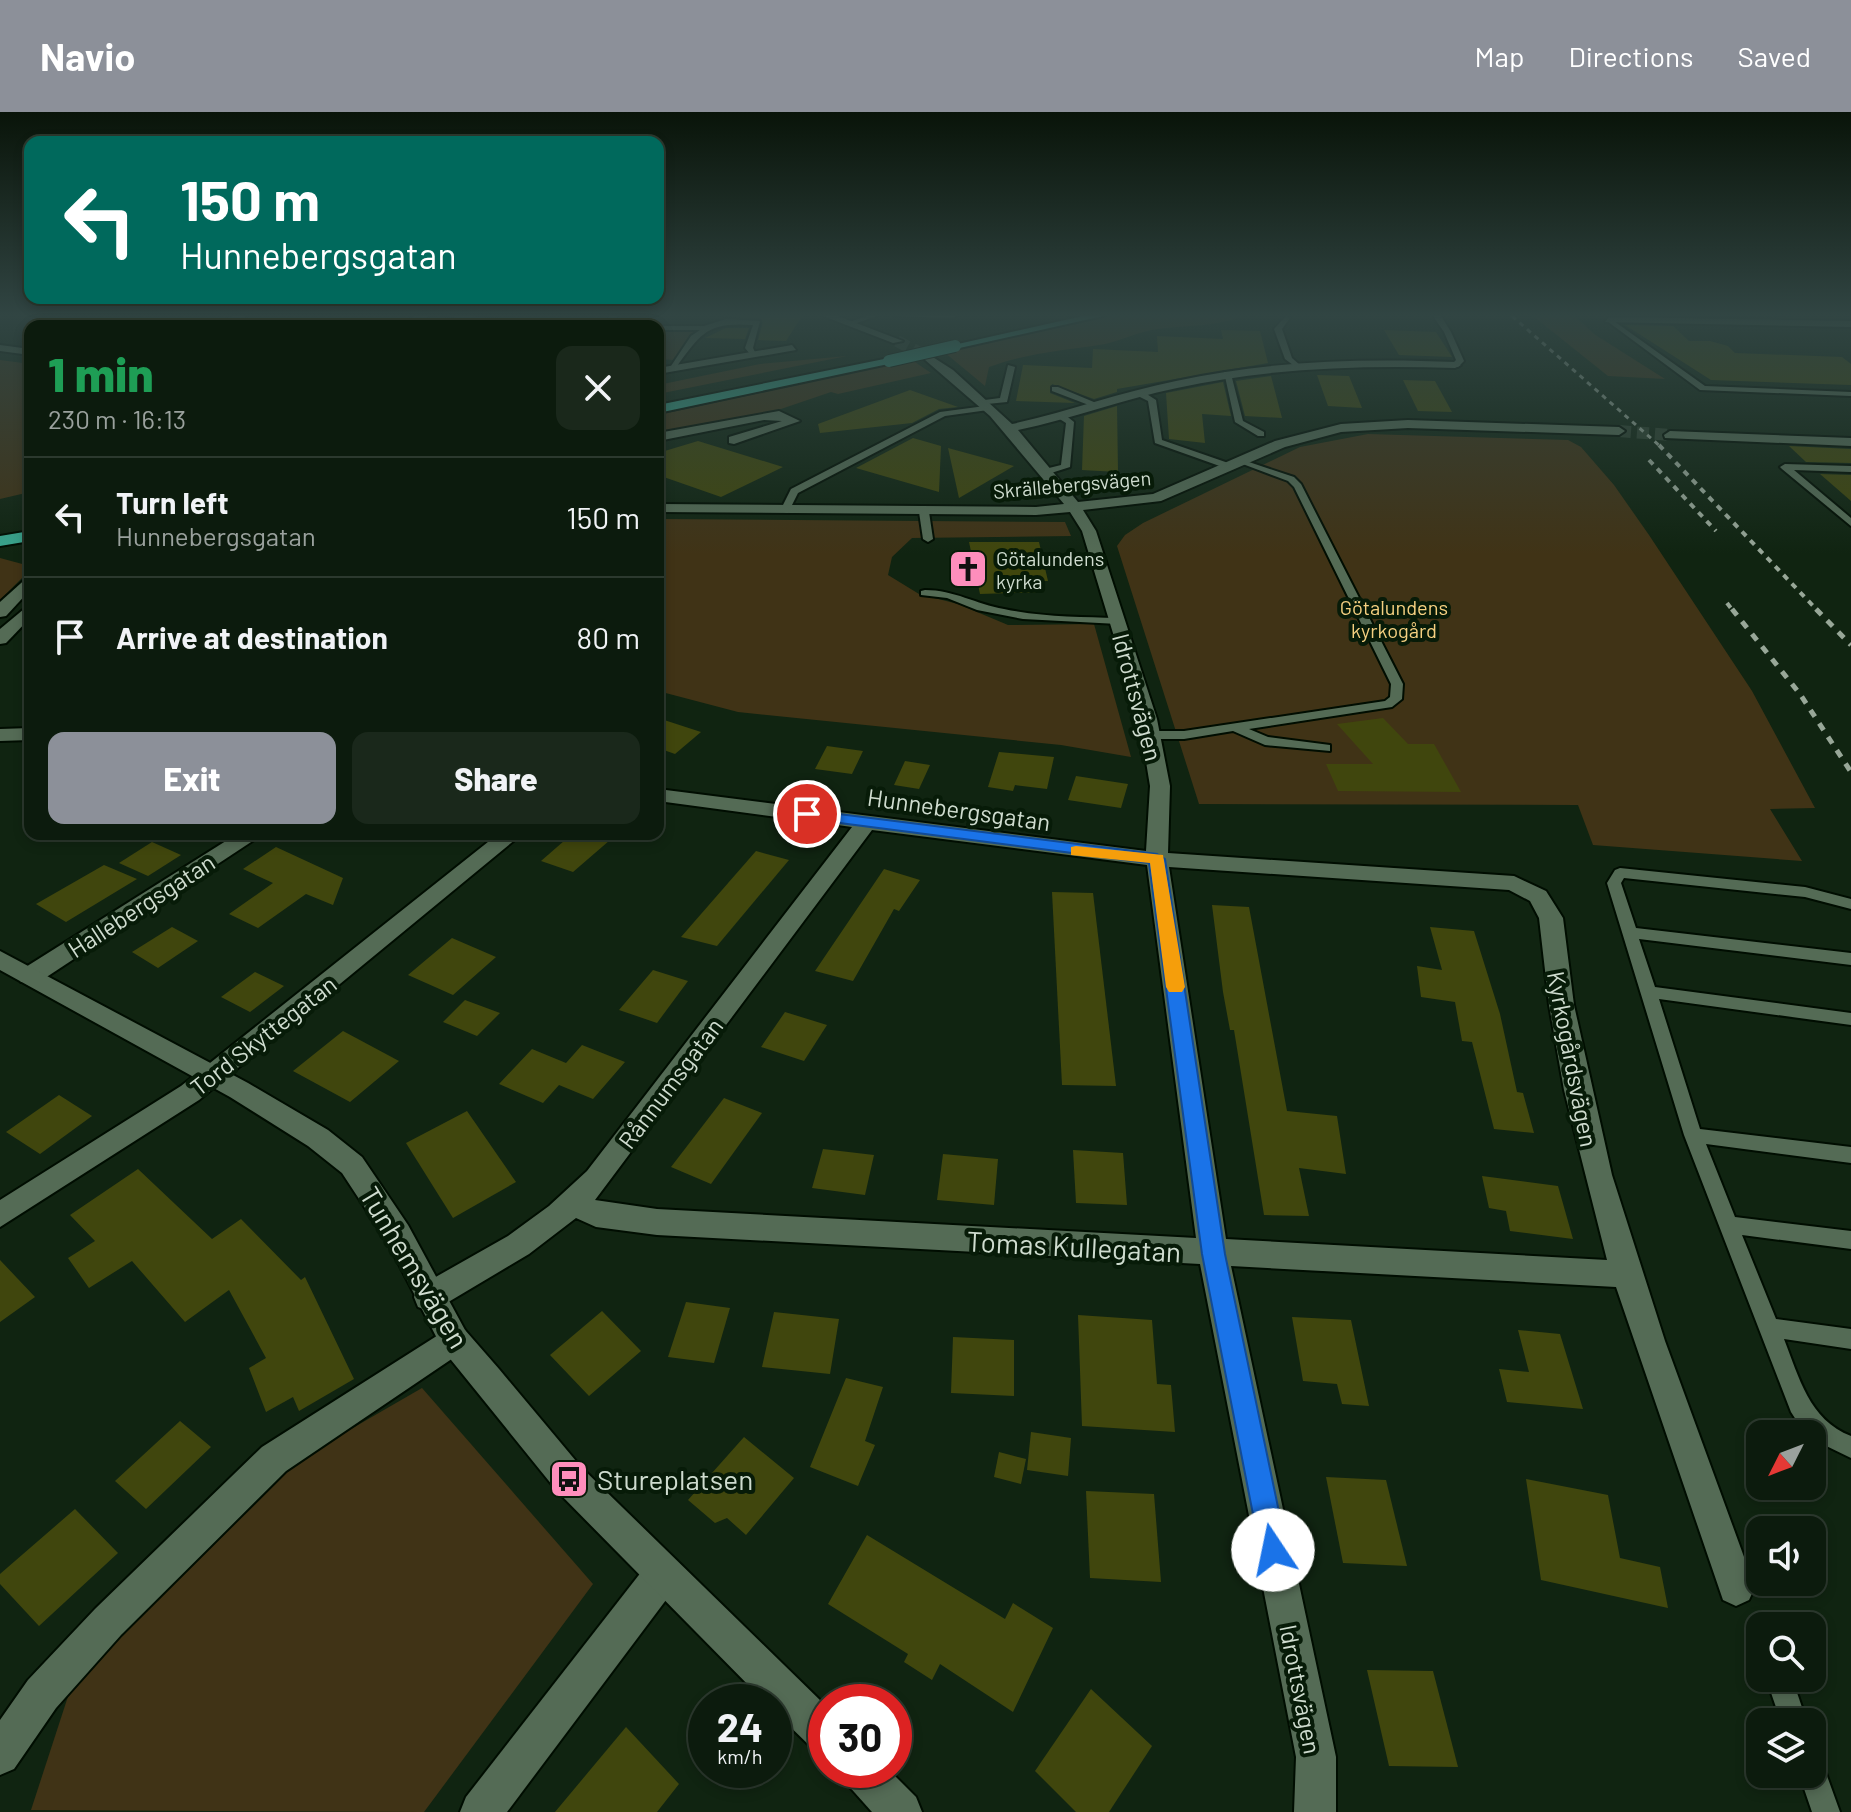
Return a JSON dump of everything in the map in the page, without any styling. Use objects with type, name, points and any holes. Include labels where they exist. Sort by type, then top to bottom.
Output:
[{"type":"highway","points":[[664,408],[718,395]]},
{"type":"highway","points":[[0,529],[24,525]]},
{"type":"highway","points":[[0,541],[24,537]]},
{"type":"highway","points":[[0,552],[24,553]]},
{"type":"street","name":"Idrottsvägen","points":[[971,395],[1048,471],[1076,507],[1089,531],[1150,735],[1160,786],[1157,859],[1213,1254],[1316,1757],[1315,1812]]},
{"type":"street","points":[[1006,429],[1131,395]]},
{"type":"street","points":[[664,436],[764,416],[779,415],[794,421],[734,440]]},
{"type":"street","name":"Skrällebergsvägen","points":[[664,508],[924,512],[1076,507],[1156,498],[1297,438],[1365,425],[1619,431]]},
{"type":"street","points":[[1670,435],[1851,442]]},
{"type":"street","points":[[0,612],[24,586]]},
{"type":"street","points":[[0,639],[24,615]]},
{"type":"street","points":[[0,735],[24,734]]},
{"type":"street","name":"Hunnebergsgatan","points":[[664,796],[1157,859]]},
{"type":"street","name":"Rånnumsgatan","points":[[429,1297],[479,1271],[575,1203],[597,1179],[867,822]]},
{"type":"street","name":"Hallebergsgatan","points":[[9,965],[241,840]]},
{"type":"street","name":"Tord Skyttegatan","points":[[0,1215],[213,1076],[504,840]]},
{"type":"street","name":"Kyrkogårdsvägen","points":[[1157,859],[1514,883],[1538,896],[1551,918],[1555,964],[1577,1104],[1625,1274],[1736,1587]]},
{"type":"street","name":"Tunhemsvägen","points":[[9,965],[213,1076],[318,1138],[352,1165],[398,1234],[454,1340],[569,1479],[662,1575],[808,1717]]},
{"type":"street","name":"Tomas Kullegatan","points":[[575,1203],[596,1215],[657,1222],[1625,1274]]},
{"type":"street","points":[[0,1755],[42,1694],[108,1622],[274,1459],[454,1340]]},
{"type":"street","points":[[481,1812],[662,1575]]},
{"type":"street","points":[[878,1788],[901,1812]]},
{"type":"lane","points":[[785,511],[794,491],[943,414],[1004,400],[1005,395]]},
{"type":"lane","points":[[1072,395],[1097,405]]},
{"type":"lane","points":[[1143,395],[1152,400],[1154,437],[1158,441],[1291,479],[1298,486],[1397,684],[1398,692],[1388,704],[1184,735],[1150,735]]},
{"type":"lane","points":[[1232,395],[1239,422],[1261,434]]},
{"type":"lane","points":[[1048,471],[1065,467],[1070,422],[1061,416]]},
{"type":"lane","points":[[1851,469],[1785,467],[1851,523]]},
{"type":"lane","points":[[924,512],[928,539]]},
{"type":"lane","points":[[925,593],[953,592],[987,609],[1025,617],[1118,621]]},
{"type":"lane","points":[[1236,728],[1265,741],[1325,748]]},
{"type":"lane","points":[[1851,904],[1805,892],[1620,873],[1614,883],[1693,1135],[1802,1412],[1819,1431],[1851,1447]]},
{"type":"lane","points":[[1629,932],[1851,959]]},
{"type":"lane","points":[[1650,992],[1851,1019]]},
{"type":"lane","points":[[1693,1135],[1851,1155]]},
{"type":"lane","points":[[1728,1225],[1851,1240]]},
{"type":"lane","points":[[1767,1327],[1851,1339]]},
{"type":"lane","points":[[1818,1788],[1826,1812]]},
{"type":"green space","points":[[0,395],[24,395],[24,493],[0,499]]},
{"type":"green space","points":[[749,395],[821,395],[778,410],[664,432],[664,414]]},
{"type":"green space","name":"Götalundens kyrkogård","points":[[1368,434],[1568,440],[1581,447],[1614,485],[1752,691],[1815,808],[1770,809],[1802,861],[1593,845],[1578,805],[1199,804],[1117,546],[1125,535],[1143,523],[1300,447]]},
{"type":"green space","points":[[664,519],[1065,522],[1071,536],[912,538],[892,557],[888,575],[919,594],[958,604],[1008,625],[1094,624],[1131,757],[1061,745],[738,712],[664,693]]},
{"type":"green space","points":[[0,558],[24,564],[23,577],[0,600]]},
{"type":"green space","points":[[422,1388],[593,1584],[424,1812],[31,1810],[74,1678],[299,1459]]},
{"type":"building","points":[[896,395],[925,395],[958,407],[939,409],[912,423],[820,433],[818,424]]},
{"type":"building","points":[[1017,395],[1056,395],[1075,403],[1016,401]]},
{"type":"building","points":[[1084,395],[1106,395],[1094,399]]},
{"type":"building","points":[[1166,395],[1226,395],[1231,416],[1202,414],[1205,443],[1169,439]]},
{"type":"building","points":[[1240,395],[1276,395],[1282,418],[1245,416]]},
{"type":"building","points":[[1324,395],[1357,395],[1362,408],[1328,406]]},
{"type":"building","points":[[1410,395],[1443,395],[1452,412],[1418,411]]},
{"type":"building","points":[[1117,406],[1118,472],[1082,470],[1084,416]]},
{"type":"building","points":[[913,438],[941,446],[939,492],[856,468]]},
{"type":"building","points":[[698,441],[783,467],[721,497],[664,477],[664,451]]},
{"type":"building","points":[[1789,446],[1851,449],[1851,463],[1806,462]]},
{"type":"building","points":[[948,448],[1014,466],[959,498]]},
{"type":"building","points":[[1820,474],[1851,475],[1851,501]]},
{"type":"building","name":"Götalundens kyrka","points":[[969,542],[1039,542],[1048,581],[1041,581],[1044,592],[980,594]]},
{"type":"building","points":[[1383,718],[1408,744],[1434,744],[1461,792],[1338,791],[1326,764],[1373,764],[1337,724]]},
{"type":"building","points":[[664,720],[701,732],[675,754],[664,750]]},
{"type":"building","points":[[827,746],[863,751],[852,774],[815,769]]},
{"type":"building","points":[[999,752],[1054,757],[1047,789],[1015,785],[1013,791],[988,787]]},
{"type":"building","points":[[905,761],[930,765],[919,789],[894,785]]},
{"type":"building","points":[[1076,776],[1128,784],[1121,808],[1068,800]]},
{"type":"building","points":[[565,840],[610,840],[573,872],[541,861]]},
{"type":"building","points":[[152,842],[181,855],[148,876],[119,863]]},
{"type":"building","points":[[276,847],[343,878],[333,905],[306,894],[258,928],[229,914],[273,883],[243,869]]},
{"type":"building","points":[[756,851],[789,860],[717,946],[681,937]]},
{"type":"building","points":[[104,865],[137,879],[66,922],[36,904]]},
{"type":"building","points":[[884,869],[920,880],[899,911],[894,909],[853,981],[815,971]]},
{"type":"building","points":[[1052,892],[1093,893],[1116,1086],[1062,1085]]},
{"type":"building","points":[[1212,905],[1249,907],[1287,1111],[1337,1116],[1346,1174],[1299,1168],[1309,1216],[1264,1215],[1234,1030],[1230,1030],[1223,992]]},
{"type":"building","points":[[172,927],[198,941],[158,968],[132,952]]},
{"type":"building","points":[[1430,927],[1474,931],[1500,1014],[1517,1092],[1523,1093],[1534,1133],[1494,1129],[1472,1042],[1462,1041],[1455,1002],[1421,997],[1417,966],[1442,970]]},
{"type":"building","points":[[452,938],[496,957],[453,995],[408,975]]},
{"type":"building","points":[[653,970],[688,981],[657,1023],[619,1010]]},
{"type":"building","points":[[255,972],[284,986],[250,1012],[221,997]]},
{"type":"building","points":[[465,1000],[500,1013],[477,1036],[443,1022]]},
{"type":"building","points":[[785,1012],[827,1025],[804,1061],[761,1047]]},
{"type":"building","points":[[343,1031],[399,1061],[350,1102],[293,1071]]},
{"type":"building","points":[[582,1045],[625,1062],[593,1099],[559,1085],[543,1103],[499,1084],[532,1049],[566,1063]]},
{"type":"building","points":[[59,1095],[92,1116],[40,1154],[6,1132]]},
{"type":"building","points":[[724,1098],[762,1113],[711,1184],[671,1167]]},
{"type":"building","points":[[467,1111],[516,1182],[453,1218],[406,1143]]},
{"type":"building","points":[[823,1149],[874,1155],[865,1195],[812,1188]]},
{"type":"building","points":[[1073,1150],[1123,1153],[1127,1205],[1076,1203]]},
{"type":"building","points":[[943,1154],[998,1159],[994,1205],[937,1200]]},
{"type":"building","points":[[138,1169],[212,1239],[241,1219],[301,1280],[305,1277],[354,1379],[299,1411],[293,1397],[266,1412],[249,1368],[266,1358],[229,1290],[185,1322],[132,1261],[89,1288],[68,1258],[95,1241],[70,1215]]},
{"type":"building","points":[[1482,1176],[1558,1186],[1573,1239],[1510,1231],[1506,1211],[1489,1208]]},
{"type":"building","points":[[0,1260],[35,1297],[0,1322]]},
{"type":"building","points":[[686,1302],[730,1308],[714,1363],[668,1357]]},
{"type":"building","points":[[602,1311],[641,1351],[589,1396],[550,1355]]},
{"type":"building","points":[[774,1312],[839,1319],[830,1374],[762,1367]]},
{"type":"building","points":[[1078,1315],[1152,1320],[1157,1384],[1171,1385],[1175,1432],[1082,1426]]},
{"type":"building","points":[[1292,1317],[1351,1320],[1369,1406],[1342,1404],[1337,1384],[1303,1381]]},
{"type":"building","points":[[1518,1330],[1560,1334],[1583,1409],[1507,1402],[1499,1369],[1529,1372]]},
{"type":"building","points":[[953,1337],[1014,1340],[1014,1396],[951,1393]]},
{"type":"building","points":[[846,1378],[883,1387],[865,1441],[875,1445],[858,1486],[810,1467]]},
{"type":"building","points":[[180,1421],[211,1447],[146,1509],[115,1481]]},
{"type":"building","points":[[1031,1432],[1071,1438],[1068,1476],[1027,1470]]},
{"type":"building","points":[[744,1437],[794,1478],[746,1535],[727,1518],[715,1523],[688,1500]]},
{"type":"building","points":[[999,1452],[1026,1459],[1021,1484],[994,1477]]},
{"type":"building","points":[[1326,1477],[1386,1480],[1407,1566],[1343,1563]]},
{"type":"building","points":[[1526,1479],[1608,1495],[1620,1558],[1660,1567],[1668,1608],[1541,1580]]},
{"type":"building","points":[[1086,1491],[1154,1494],[1161,1582],[1090,1578]]},
{"type":"building","points":[[75,1509],[118,1553],[39,1626],[0,1584],[0,1574]]},
{"type":"building","points":[[867,1535],[1005,1619],[1013,1603],[1053,1628],[1013,1712],[940,1664],[932,1680],[904,1662],[908,1654],[828,1604]]},
{"type":"building","points":[[1367,1670],[1433,1671],[1458,1767],[1389,1766]]},
{"type":"building","points":[[1091,1689],[1152,1746],[1109,1812],[1076,1812],[1035,1771]]},
{"type":"building","points":[[626,1727],[679,1784],[657,1812],[555,1812]]},
{"type":"tunnel","points":[[1619,431],[1670,435]]},
{"type":"railway","points":[[1602,395],[1660,447]]},
{"type":"railway","points":[[1660,447],[1818,611]]},
{"type":"railway","points":[[1649,460],[1716,531]]},
{"type":"railway","points":[[1727,603],[1733,611]]},
{"type":"railway","points":[[1732,609],[1800,694],[1851,772]]},
{"type":"railway","points":[[1816,609],[1851,645]]},
{"type":"slow traffic","points":[[1076,851],[1157,859],[1175,987]]},
{"type":"place","name":"Götalundens kyrka","points":[[968,569]]},
{"type":"place","name":"Stureplatsen","points":[[569,1479]]},
{"type":"route","points":[[807,814],[1113,856],[1157,859],[1213,1254],[1273,1550]]}]
